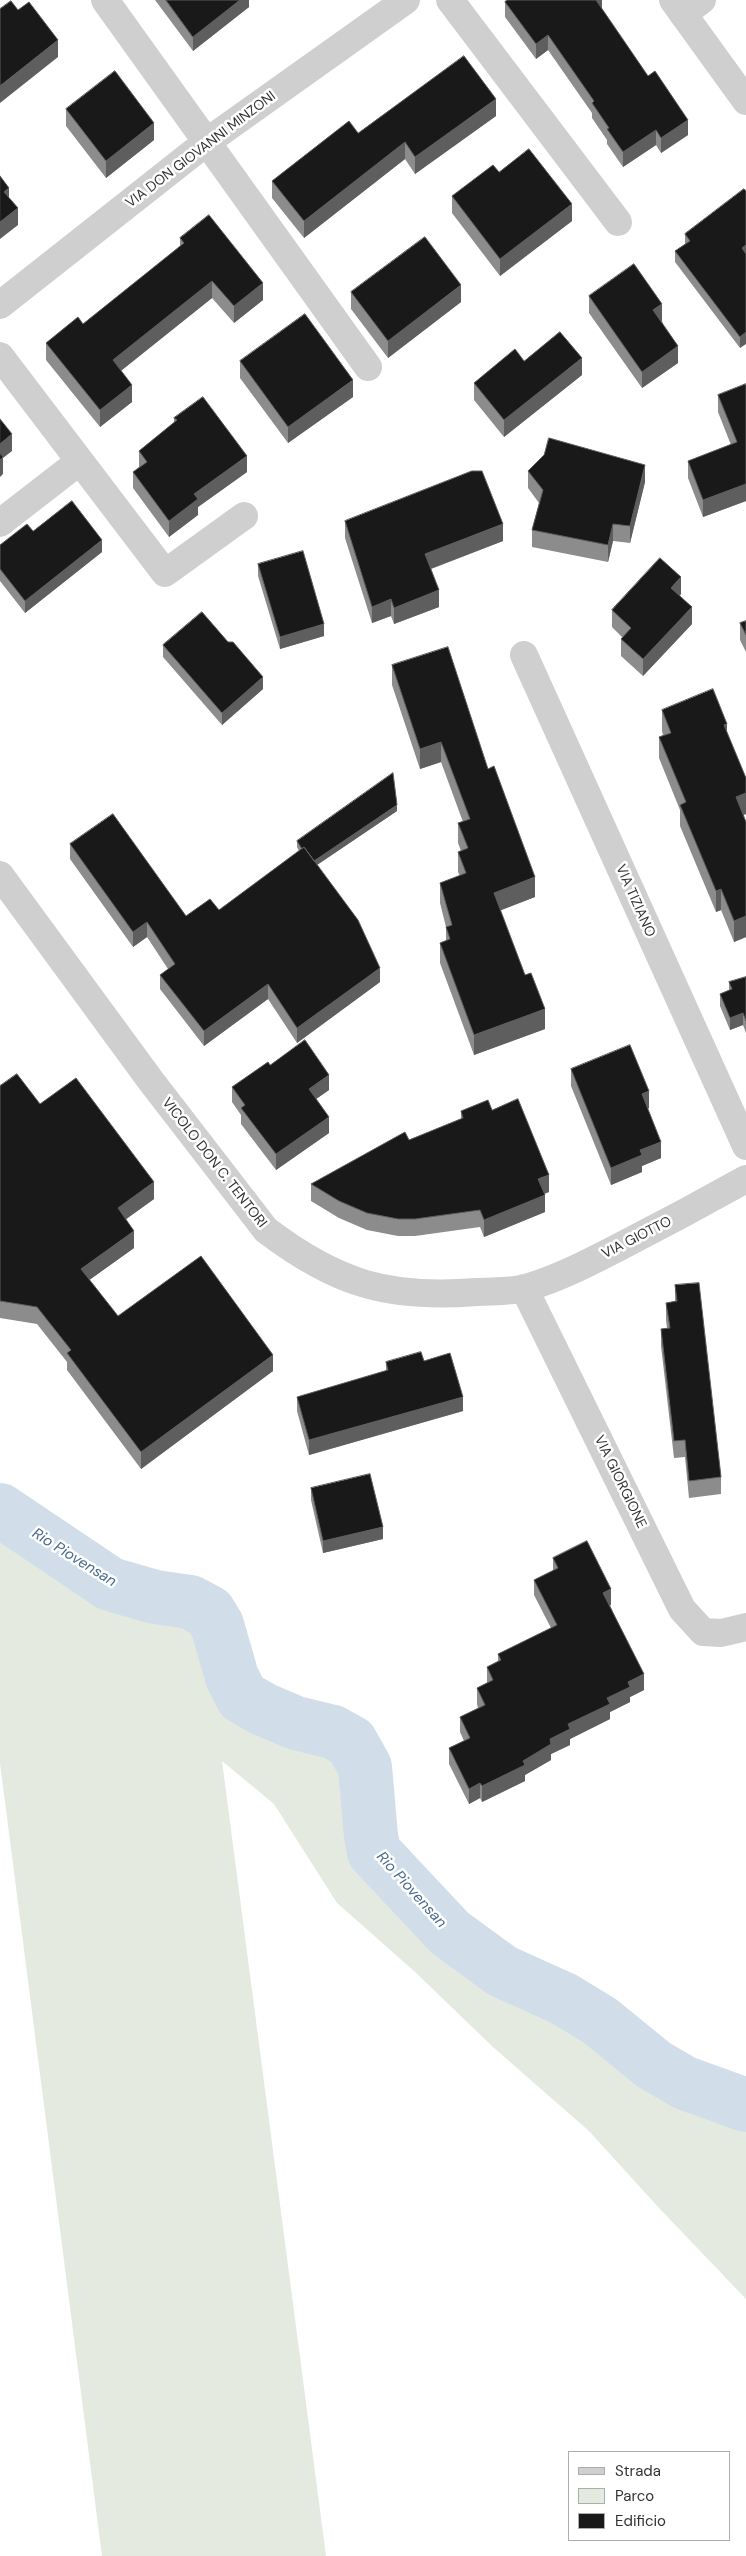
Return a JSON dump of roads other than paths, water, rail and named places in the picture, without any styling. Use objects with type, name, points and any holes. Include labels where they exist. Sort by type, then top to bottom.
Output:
[{"type":"street","points":[[105,0],[208,141],[368,367]]},
{"type":"street","name":"VIA DON GIOVANNI MINZONI","points":[[0,305],[208,141],[406,0]]},
{"type":"street","points":[[450,0],[618,222]]},
{"type":"street","points":[[686,5],[746,101]]},
{"type":"street","points":[[0,356],[165,573],[244,516]]},
{"type":"street","points":[[0,523],[80,461]]},
{"type":"street","name":"VIA TIZIANO","points":[[524,655],[746,1146]]},
{"type":"street","name":"VICOLO DON C. TENTORI","points":[[0,875],[150,1081],[266,1230],[288,1247],[326,1271],[351,1280],[402,1293],[449,1294],[524,1288]]},
{"type":"street","name":"VIA GIOTTO","points":[[524,1288],[578,1268],[746,1179]]},
{"type":"street","name":"VIA GIORGIONE","points":[[524,1288],[682,1609],[703,1632],[721,1633],[746,1626]]},
{"type":"waterway","name":"Rio Piovensan","points":[[0,1510],[110,1584],[155,1597],[190,1602],[209,1612],[217,1625],[232,1677],[242,1697],[263,1709],[296,1723],[333,1732],[351,1742],[365,1767],[374,1852],[450,1933],[502,1971],[564,1999],[600,2021],[654,2065],[685,2083],[746,2105]]}]
